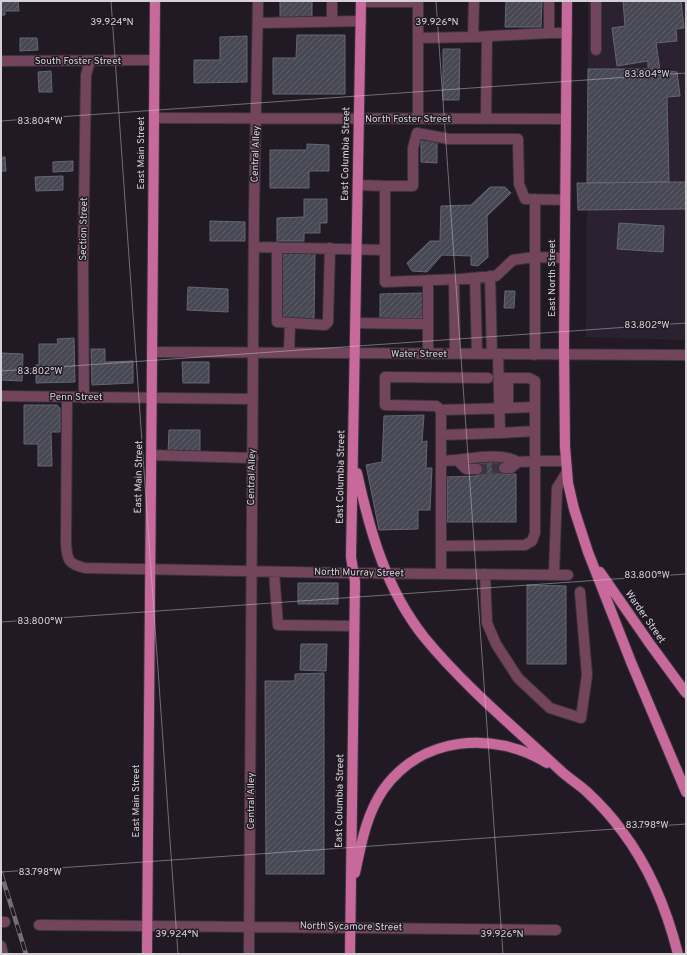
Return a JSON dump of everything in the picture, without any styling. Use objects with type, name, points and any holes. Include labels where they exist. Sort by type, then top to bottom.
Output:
[{"type":"main road","name":"East Main Street","points":[[147,954],[155,1]]},
{"type":"main road","name":"East Columbia Street","points":[[350,954],[354,626],[354,573],[351,557],[356,353],[358,118],[361,1]]},
{"type":"main road","name":"East North Street","points":[[567,1],[564,258],[566,466],[574,509],[588,552]]},
{"type":"main road","points":[[353,458],[364,506],[386,573],[406,611],[440,656],[564,774],[586,791],[607,812],[638,854],[663,904],[678,954]]},
{"type":"main road","points":[[588,552],[631,662],[686,792]]},
{"type":"main road","name":"Warder Street","points":[[588,552],[645,638],[686,693]]},
{"type":"main road","points":[[351,897],[362,842],[374,806],[391,780],[416,759],[442,747],[458,743],[483,742],[505,746],[531,754],[564,774]]},
{"type":"street","name":"Central Alley","points":[[249,954],[253,399],[258,1]]},
{"type":"street","points":[[332,1],[332,21]]},
{"type":"street","points":[[361,1],[418,2],[418,119]]},
{"type":"street","points":[[473,37],[474,1]]},
{"type":"street","points":[[549,1],[549,33]]},
{"type":"street","points":[[596,1],[596,50]]},
{"type":"street","points":[[258,23],[332,21],[361,22]]},
{"type":"street","points":[[418,38],[567,33]]},
{"type":"street","points":[[486,119],[487,36]]},
{"type":"street","name":"South Foster Street","points":[[1,61],[154,60]]},
{"type":"street","name":"Section Street","points":[[84,398],[83,265],[86,75],[90,61]]},
{"type":"street","name":"North Foster Street","points":[[154,118],[566,119]]},
{"type":"street","points":[[358,185],[414,186],[413,148],[417,133],[449,139],[518,139],[519,184],[525,199],[565,200]]},
{"type":"street","points":[[384,186],[385,282],[454,280],[496,276],[513,260],[534,257],[564,258]]},
{"type":"street","points":[[535,199],[535,355]]},
{"type":"street","points":[[255,246],[385,250]]},
{"type":"street","points":[[277,247],[277,320],[279,323],[325,324],[328,322],[330,248]]},
{"type":"street","points":[[490,276],[495,354],[503,378],[504,408],[500,432]]},
{"type":"street","points":[[475,278],[477,354]]},
{"type":"street","points":[[428,280],[428,354]]},
{"type":"street","points":[[454,280],[455,354]]},
{"type":"street","points":[[289,352],[290,323]]},
{"type":"street","points":[[356,323],[427,324]]},
{"type":"street","name":"Water Street","points":[[152,352],[686,355]]},
{"type":"street","points":[[488,378],[385,377],[385,405],[436,406],[440,410],[535,407]]},
{"type":"street","points":[[441,546],[525,545],[532,541],[535,533],[535,381],[529,378],[503,378]]},
{"type":"street","name":"Penn Street","points":[[1,396],[67,400],[152,396],[253,399]]},
{"type":"street","name":"North Murray Street","points":[[67,400],[66,550],[70,562],[75,565],[85,568],[274,572],[568,575]]},
{"type":"street","points":[[440,410],[442,461],[441,574]]},
{"type":"street","points":[[441,435],[535,431]]},
{"type":"street","points":[[151,455],[253,458]]},
{"type":"street","points":[[442,461],[458,461],[467,458],[510,457],[518,462],[535,461],[566,466],[558,488],[554,574]]},
{"type":"street","points":[[458,461],[466,468],[477,468]]},
{"type":"street","points":[[504,468],[511,468],[518,462]]},
{"type":"street","points":[[274,572],[278,626],[354,626]]},
{"type":"street","points":[[485,574],[487,622],[496,644],[518,678],[550,708],[581,718],[586,675],[580,592]]},
{"type":"street","name":"North Sycamore Street","points":[[39,925],[556,930]]},
{"type":"street","points":[[1,946],[3,954]]},
{"type":"shaded area","points":[[588,1],[686,1],[686,340],[586,337]]},
{"type":"building","points":[[1,1],[18,1],[19,11],[5,11],[5,15],[1,15]]},
{"type":"building","points":[[280,1],[312,1],[312,18],[280,18]]},
{"type":"building","points":[[506,1],[542,1],[541,27],[505,27]]},
{"type":"building","points":[[623,1],[681,1],[684,28],[676,29],[677,41],[656,43],[660,70],[677,72],[680,96],[667,97],[669,182],[587,183],[588,69],[648,69],[648,61],[617,66],[612,28],[625,26]]},
{"type":"building","points":[[297,35],[345,35],[345,94],[273,94],[273,58],[296,58]]},
{"type":"building","points":[[247,36],[247,82],[194,83],[194,60],[220,60],[220,37]]},
{"type":"building","points":[[20,38],[37,38],[38,50],[20,51]]},
{"type":"building","points":[[443,49],[460,49],[459,100],[443,100]]},
{"type":"building","points":[[51,71],[52,92],[39,92],[38,72]]},
{"type":"building","points":[[421,140],[437,140],[437,163],[421,162]]},
{"type":"building","points":[[307,144],[329,145],[329,171],[309,171],[309,188],[270,188],[270,150],[307,150]]},
{"type":"building","points":[[1,157],[5,157],[6,171],[1,171]]},
{"type":"building","points":[[73,161],[73,171],[53,172],[53,162]]},
{"type":"building","points":[[63,176],[63,190],[36,191],[35,177]]},
{"type":"building","points":[[686,182],[686,209],[578,210],[577,183]]},
{"type":"building","points":[[490,187],[505,187],[511,193],[487,216],[488,257],[478,266],[471,265],[471,256],[442,255],[427,272],[412,271],[407,263],[430,241],[440,241],[441,206],[471,205]]},
{"type":"building","points":[[304,199],[327,199],[327,223],[320,223],[320,233],[304,233],[304,241],[277,241],[277,218],[304,217]]},
{"type":"building","points":[[210,221],[245,222],[245,241],[210,241]]},
{"type":"building","points":[[619,223],[664,226],[663,252],[617,249]]},
{"type":"building","points":[[282,252],[315,253],[314,320],[280,319]]},
{"type":"building","points":[[188,287],[228,289],[228,312],[187,310]]},
{"type":"building","points":[[505,291],[515,291],[514,308],[504,308]]},
{"type":"building","points":[[423,293],[423,318],[380,318],[380,294]]},
{"type":"building","points":[[74,338],[75,382],[36,383],[36,365],[39,365],[39,344],[58,344],[57,339]]},
{"type":"building","points":[[91,349],[105,349],[105,362],[133,361],[133,383],[92,385]]},
{"type":"building","points":[[1,353],[23,354],[22,381],[1,380]]},
{"type":"building","points":[[182,362],[209,362],[209,383],[183,383]]},
{"type":"building","points":[[24,405],[57,405],[60,408],[60,432],[51,432],[52,466],[38,466],[38,444],[24,444]]},
{"type":"building","points":[[424,415],[422,442],[427,441],[426,468],[432,468],[430,510],[418,510],[418,529],[379,530],[366,465],[382,462],[384,416]]},
{"type":"building","points":[[169,430],[200,430],[200,453],[168,453]]},
{"type":"building","points":[[477,459],[503,459],[504,474],[516,474],[516,522],[447,522],[447,477],[477,476]]},
{"type":"building","points":[[298,583],[338,583],[338,604],[298,604]]},
{"type":"building","points":[[527,585],[566,586],[566,664],[527,664]]},
{"type":"building","points":[[301,644],[327,644],[326,671],[300,670]]},
{"type":"building","points":[[324,673],[324,874],[266,874],[265,681],[295,681],[295,674]]},
{"type":"tunnel","points":[[477,469],[504,468]]},
{"type":"railway","points":[[1,873],[26,954]]}]
